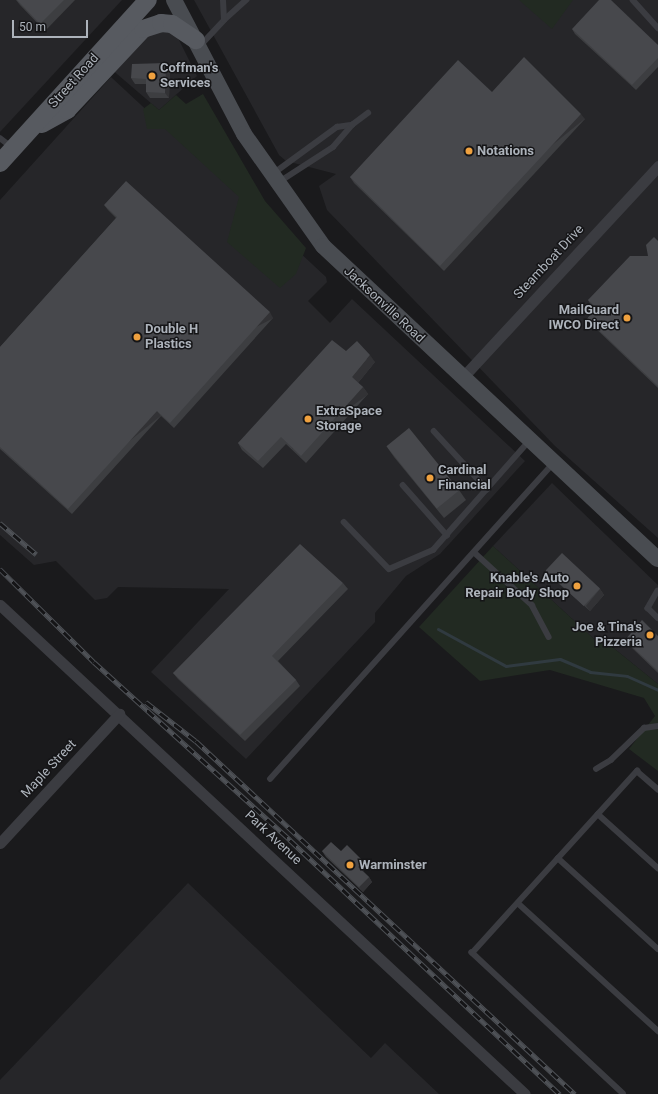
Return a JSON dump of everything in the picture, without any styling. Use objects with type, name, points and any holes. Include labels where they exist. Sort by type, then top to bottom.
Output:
[{"type":"main road","name":"Street Road","points":[[0,163],[7,143],[29,132],[148,0]]},
{"type":"main road","name":"Jacksonville Road","points":[[174,0],[198,43],[234,116],[273,180],[323,246],[529,441],[657,555]]},
{"type":"main road","points":[[29,132],[67,110],[143,29],[161,23],[172,24],[198,43]]},
{"type":"street","name":"Steamboat Drive","points":[[462,378],[658,166]]},
{"type":"street","name":"Park Avenue","points":[[2,611],[119,714],[525,1094]]},
{"type":"street","name":"Maple Street","points":[[0,843],[119,714]]},
{"type":"lane","points":[[223,0],[224,20]]},
{"type":"lane","points":[[198,43],[246,0]]},
{"type":"lane","points":[[633,0],[658,28]]},
{"type":"lane","points":[[273,180],[333,147],[352,125],[368,113]]},
{"type":"lane","points":[[273,180],[282,164],[337,127],[352,125]]},
{"type":"lane","points":[[434,431],[487,489]]},
{"type":"lane","points":[[344,522],[389,569],[433,550],[529,441]]},
{"type":"lane","points":[[270,779],[554,463]]},
{"type":"lane","points":[[403,485],[447,535]]},
{"type":"lane","points":[[474,552],[532,605],[549,637]]},
{"type":"lane","points":[[658,591],[648,608],[658,618]]},
{"type":"lane","points":[[596,769],[611,760],[644,728],[658,726]]},
{"type":"lane","points":[[623,1094],[472,952],[637,771],[658,789]]},
{"type":"lane","points":[[598,814],[657,864]]},
{"type":"lane","points":[[558,858],[658,949]]},
{"type":"lane","points":[[518,903],[658,1031]]},
{"type":"shaded area","points":[[0,0],[122,0],[0,132]]},
{"type":"shaded area","points":[[194,0],[658,0],[658,538],[555,446],[327,210],[319,186],[336,174],[286,161],[279,155]]},
{"type":"shaded area","points":[[519,0],[573,0],[552,29]]},
{"type":"shaded area","points":[[169,28],[176,34],[197,76],[159,110],[110,68],[142,35]]},
{"type":"shaded area","points":[[111,77],[326,277],[327,282],[308,301],[330,323],[352,299],[525,461],[440,554],[406,576],[375,613],[375,622],[246,759],[151,672],[229,589],[118,587],[107,598],[95,600],[56,561],[34,565],[0,535],[0,200]]},
{"type":"shaded area","points":[[203,94],[265,201],[306,248],[296,274],[280,288],[227,242],[239,197],[165,129],[147,129],[143,109],[151,103],[159,110],[176,95],[186,104]]},
{"type":"shaded area","points":[[552,483],[658,585],[658,684],[611,646],[594,639],[493,546]]},
{"type":"shaded area","points":[[493,546],[594,639],[611,646],[658,684],[658,771],[629,749],[655,716],[644,698],[550,670],[480,681],[419,627]]},
{"type":"shaded area","points":[[188,883],[371,1058],[385,1043],[439,1094],[0,1094],[0,1080]]},
{"type":"building","points":[[17,0],[64,0],[40,24]]},
{"type":"building","points":[[599,0],[611,0],[658,45],[658,58],[632,85],[572,29]]},
{"type":"building","name":"Notations","points":[[524,57],[581,114],[440,266],[350,177],[458,60],[492,92]]},
{"type":"building","name":"Coffman's Services","points":[[166,63],[165,93],[146,92],[146,79],[131,78],[132,64]]},
{"type":"building","name":"Double H Plastics","points":[[126,181],[270,312],[170,423],[157,411],[68,509],[0,447],[0,347],[117,217],[104,205]]},
{"type":"building","name":"MailGuard IWCO Direct","points":[[654,237],[658,241],[658,386],[587,319],[596,307],[588,300],[630,256],[648,256],[646,245]]},
{"type":"building","name":"ExtraSpace Storage","points":[[332,340],[346,351],[357,341],[370,355],[352,377],[363,387],[301,456],[281,437],[258,461],[238,443]]},
{"type":"building","name":"Cardinal Financial","points":[[409,428],[459,490],[437,508],[386,446]]},
{"type":"building","points":[[300,544],[343,583],[272,656],[296,680],[240,735],[173,673]]},
{"type":"building","name":"Knable's Auto Repair Body Shop","points":[[562,553],[600,588],[584,606],[546,571]]},
{"type":"building","points":[[642,620],[658,636],[658,671],[625,640]]},
{"type":"building","points":[[331,842],[341,851],[347,845],[363,861],[358,867],[369,877],[359,887],[322,851]]},
{"type":"waterway","points":[[438,629],[506,666],[560,659],[590,672],[627,676],[658,690]]},
{"type":"railway","points":[[0,523],[36,554]]},
{"type":"railway","points":[[0,569],[94,662],[290,840],[560,1094]]},
{"type":"railway","points":[[146,702],[196,741],[575,1094]]},
{"type":"place","name":"Coffman's Services","points":[[152,76]]},
{"type":"place","name":"Notations","points":[[469,151]]},
{"type":"place","name":"MailGuard IWCO Direct","points":[[627,318]]},
{"type":"place","name":"Double H Plastics","points":[[137,337]]},
{"type":"place","name":"ExtraSpace Storage","points":[[308,419]]},
{"type":"place","name":"Cardinal Financial","points":[[430,478]]},
{"type":"place","name":"Knable's Auto Repair Body Shop","points":[[577,586]]},
{"type":"place","name":"Joe & Tina's Pizzeria","points":[[650,635]]},
{"type":"place","name":"Warminster","points":[[350,865]]}]
